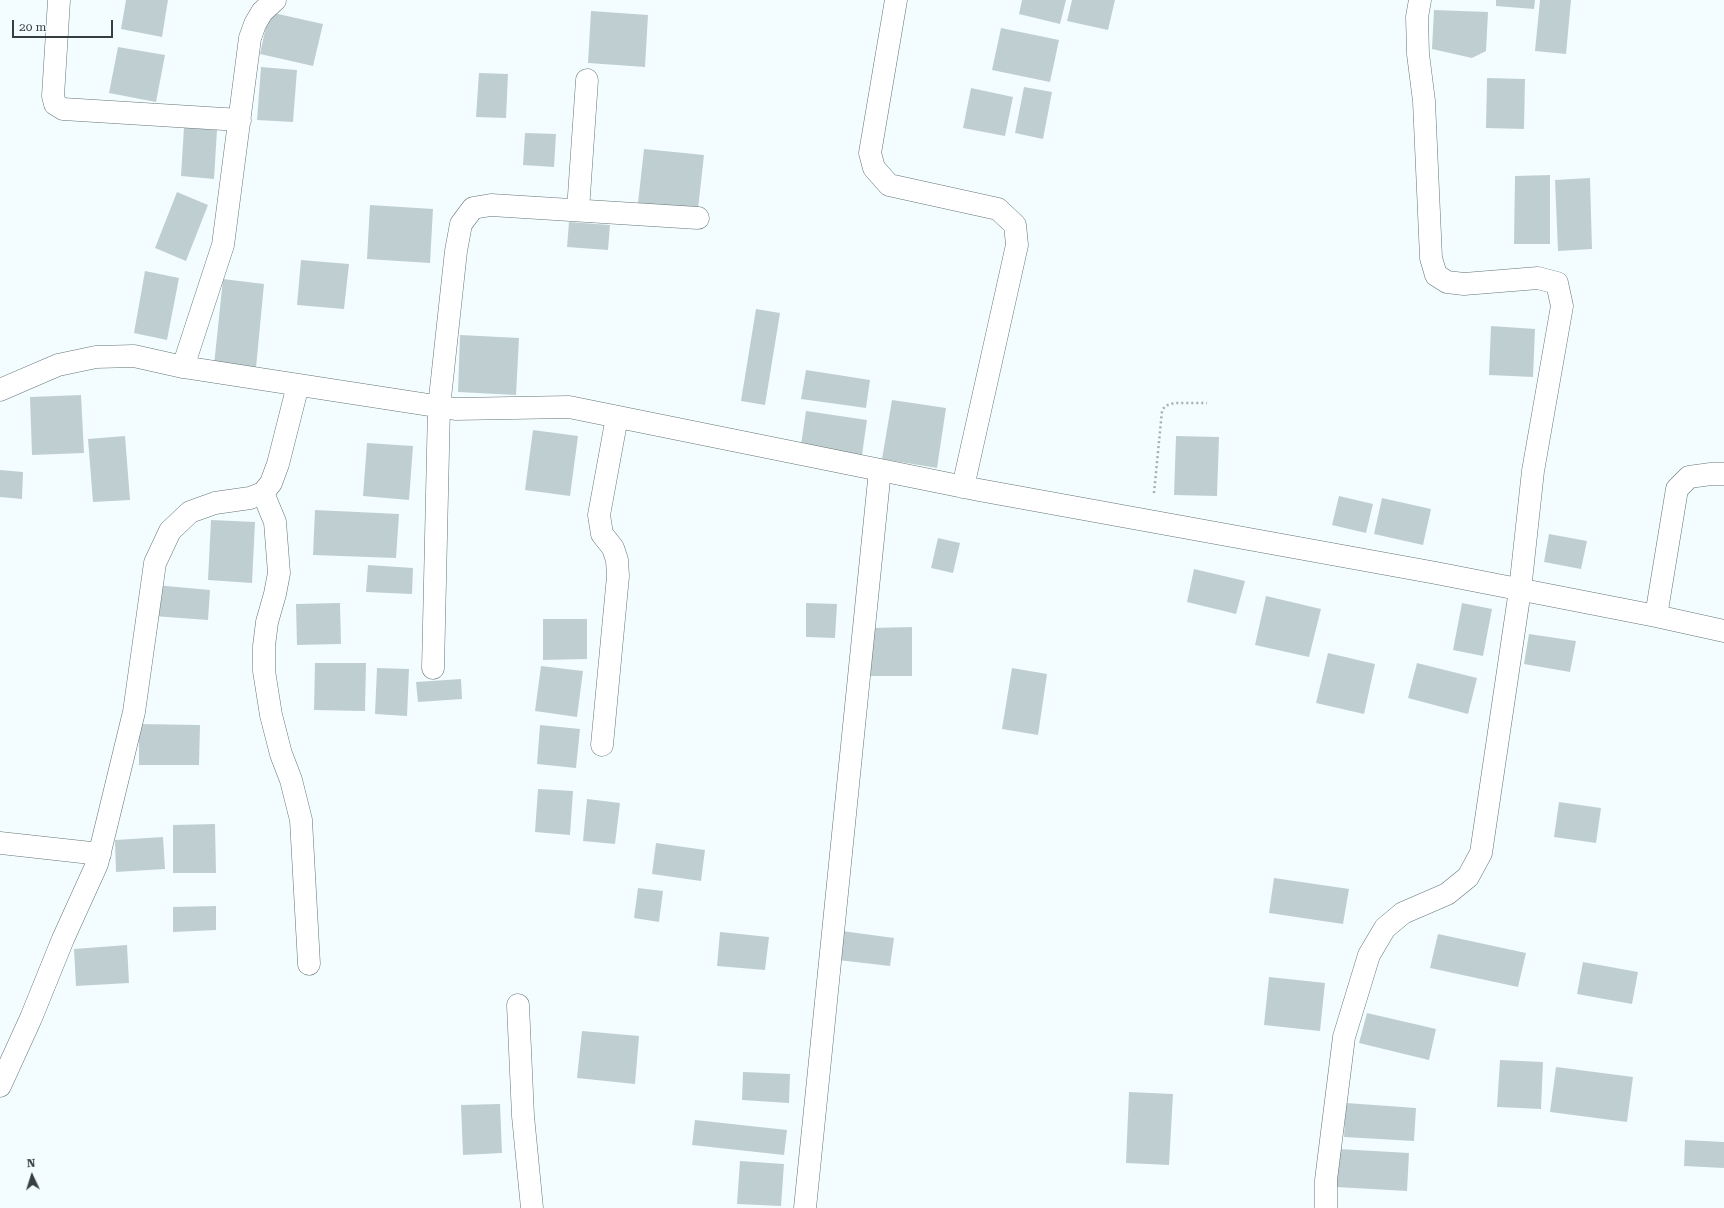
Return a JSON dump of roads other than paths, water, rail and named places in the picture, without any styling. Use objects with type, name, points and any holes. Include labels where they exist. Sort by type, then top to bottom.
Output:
[{"type":"street","points":[[59,0],[53,96],[55,104],[63,109],[240,120]]},
{"type":"street","points":[[183,367],[223,245],[250,38],[255,24],[262,12],[275,0]]},
{"type":"street","points":[[896,0],[870,153],[874,168],[889,185],[998,209],[1015,225],[1017,245],[963,487]]},
{"type":"street","points":[[1326,1208],[1326,1180],[1344,1037],[1369,955],[1384,928],[1403,913],[1447,894],[1468,877],[1481,853],[1520,590],[1533,471],[1562,306],[1557,283],[1538,278],[1464,284],[1447,282],[1436,275],[1431,258],[1424,101],[1418,54],[1417,16],[1420,0]]},
{"type":"street","points":[[578,210],[587,80]]},
{"type":"street","points":[[433,668],[439,407],[456,251],[461,224],[473,208],[491,205],[698,218]]},
{"type":"street","points":[[0,390],[58,365],[96,357],[134,356],[183,367],[455,409],[569,407],[963,487],[1520,590],[1656,616],[1724,631]]},
{"type":"street","points":[[0,1086],[31,1018],[100,854],[134,712],[155,563],[170,531],[190,512],[215,503],[250,498],[264,493],[271,483],[278,464],[298,385]]},
{"type":"street","points":[[602,745],[618,576],[617,560],[613,548],[602,534],[599,516],[617,417]]},
{"type":"street","points":[[805,1208],[880,470]]},
{"type":"street","points":[[1656,616],[1678,489],[1689,477],[1724,474]]},
{"type":"street","points":[[264,493],[275,522],[279,573],[267,622],[264,646],[264,671],[271,715],[281,754],[295,793],[301,820],[309,964]]},
{"type":"street","points":[[0,843],[100,854]]},
{"type":"street","points":[[518,1005],[523,1116],[532,1208]]}]
